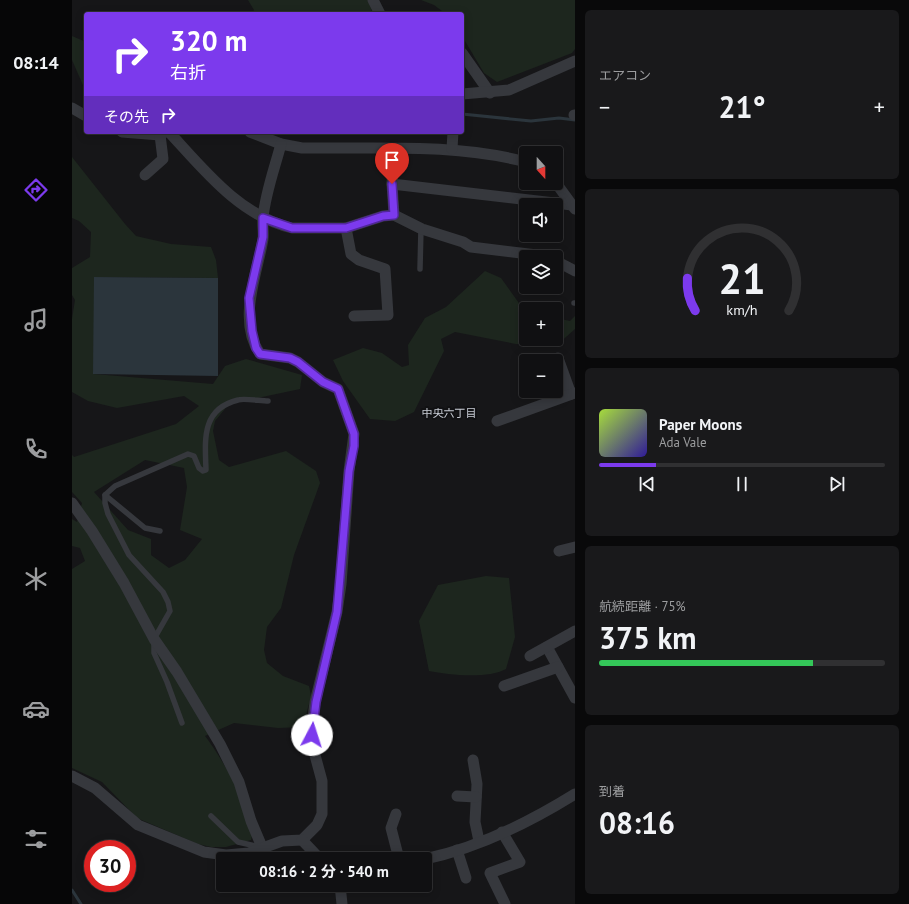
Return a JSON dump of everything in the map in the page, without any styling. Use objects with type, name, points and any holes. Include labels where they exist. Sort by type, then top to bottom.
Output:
[{"type":"street","points":[[373,0],[379,12]]},
{"type":"street","points":[[464,56],[490,92]]},
{"type":"street","points":[[464,94],[509,90],[575,61]]},
{"type":"street","points":[[72,108],[84,115]]},
{"type":"street","points":[[145,175],[163,159],[165,134]]},
{"type":"street","points":[[166,134],[211,177],[250,211],[263,218],[292,228],[346,228],[383,216],[394,215],[421,228],[463,242],[471,247],[519,253]]},
{"type":"street","points":[[255,134],[281,144],[302,148],[452,149],[519,160]]},
{"type":"street","points":[[452,149],[453,134]]},
{"type":"street","points":[[72,776],[95,788],[138,825],[204,852],[226,855],[249,853],[282,841],[302,840],[317,825],[322,814],[322,781],[312,744],[312,726],[316,702],[337,612],[349,471],[354,434],[338,389],[323,382],[298,362],[280,356],[260,354],[256,348],[252,331],[249,298],[263,237],[263,218],[281,144]]},
{"type":"street","points":[[394,149],[392,184],[394,215]]},
{"type":"street","points":[[392,184],[574,207]]},
{"type":"street","points":[[561,190],[574,207]]},
{"type":"street","points":[[346,228],[351,254],[359,260],[385,268],[388,314],[354,316]]},
{"type":"street","points":[[563,265],[575,271]]},
{"type":"street","points":[[497,421],[573,394],[563,370]]},
{"type":"street","points":[[72,503],[92,531],[124,583],[154,639],[177,672],[220,744],[239,782],[251,820],[262,847]]},
{"type":"street","points":[[559,551],[575,546]]},
{"type":"street","points":[[530,656],[575,631]]},
{"type":"street","points":[[547,647],[575,698]]},
{"type":"street","points":[[504,686],[558,667]]},
{"type":"street","points":[[473,760],[476,784],[475,822],[479,841]]},
{"type":"street","points":[[432,857],[457,850],[502,832],[549,810],[575,794]]},
{"type":"street","points":[[457,796],[476,797]]},
{"type":"street","points":[[396,814],[391,828],[398,852]]},
{"type":"street","points":[[502,832],[520,862],[490,873],[505,904]]},
{"type":"street","points":[[302,840],[313,852]]},
{"type":"street","points":[[457,850],[466,878]]},
{"type":"street","points":[[341,892],[342,904]]},
{"type":"lane","points":[[420,269],[421,228]]},
{"type":"lane","points":[[182,723],[167,682],[154,653],[154,639],[170,611],[168,602],[163,592],[129,555],[108,514],[105,503],[105,495],[115,486],[188,454],[194,456],[199,468],[203,471],[206,470],[208,424],[213,413],[239,399],[268,401]]},
{"type":"lane","points":[[105,495],[145,528],[160,532]]},
{"type":"lane","points":[[212,816],[238,842],[262,847]]},
{"type":"shaded area","points":[[248,0],[368,0],[372,12],[253,12],[254,10]]},
{"type":"shaded area","points":[[421,0],[575,0],[575,49],[572,53],[497,82],[484,73],[464,39],[464,12],[443,12],[434,5]]},
{"type":"shaded area","points":[[72,36],[84,41],[84,87],[72,60]]},
{"type":"shaded area","points":[[72,157],[136,236],[171,244],[211,247],[216,260],[218,278],[94,277],[94,374],[213,384],[225,366],[246,359],[302,375],[300,389],[229,404],[215,421],[213,431],[219,460],[229,467],[286,451],[316,471],[320,483],[294,555],[281,608],[267,627],[264,650],[267,663],[283,676],[309,686],[311,696],[303,727],[278,728],[234,723],[205,736],[228,771],[244,802],[252,830],[251,840],[226,847],[211,847],[198,844],[137,818],[102,782],[72,768],[72,569],[85,561],[80,548],[72,546],[72,519],[77,522],[82,503],[72,492],[72,455],[74,457],[176,424],[199,406],[184,396],[117,408],[88,401],[72,392],[72,319],[75,300],[72,295],[72,268],[90,257],[91,232],[79,221],[72,218]],"holes":[[[145,460],[184,468],[187,487],[180,530],[202,539],[185,560],[169,568],[151,555],[151,539],[128,530],[94,492]]]},
{"type":"shaded area","points":[[485,271],[501,278],[519,303],[519,344],[455,332],[441,339],[444,351],[414,412],[395,421],[370,419],[343,381],[333,360],[363,348],[382,353],[402,367],[409,365],[408,345],[425,318],[446,307]]},
{"type":"shaded area","points":[[94,277],[218,278],[218,376],[93,374]]},
{"type":"shaded area","points":[[575,316],[575,329],[563,340],[563,320],[570,321]]},
{"type":"shaded area","points":[[486,576],[509,578],[515,637],[506,669],[479,675],[457,675],[429,671],[419,621],[438,585]]},
{"type":"waterway","points":[[464,114],[531,121],[559,118],[575,120]]},
{"type":"waterway","points":[[72,890],[81,904]]},
{"type":"district","name":"中央六丁目","points":[[449,413]]},
{"type":"route","points":[[312,735],[316,702],[337,612],[341,584],[349,471],[354,446],[354,434],[338,389],[323,382],[298,362],[290,358],[260,354],[256,348],[252,331],[249,312],[249,298],[263,237],[263,218],[292,228],[346,228],[383,216],[394,215],[392,184]]}]
